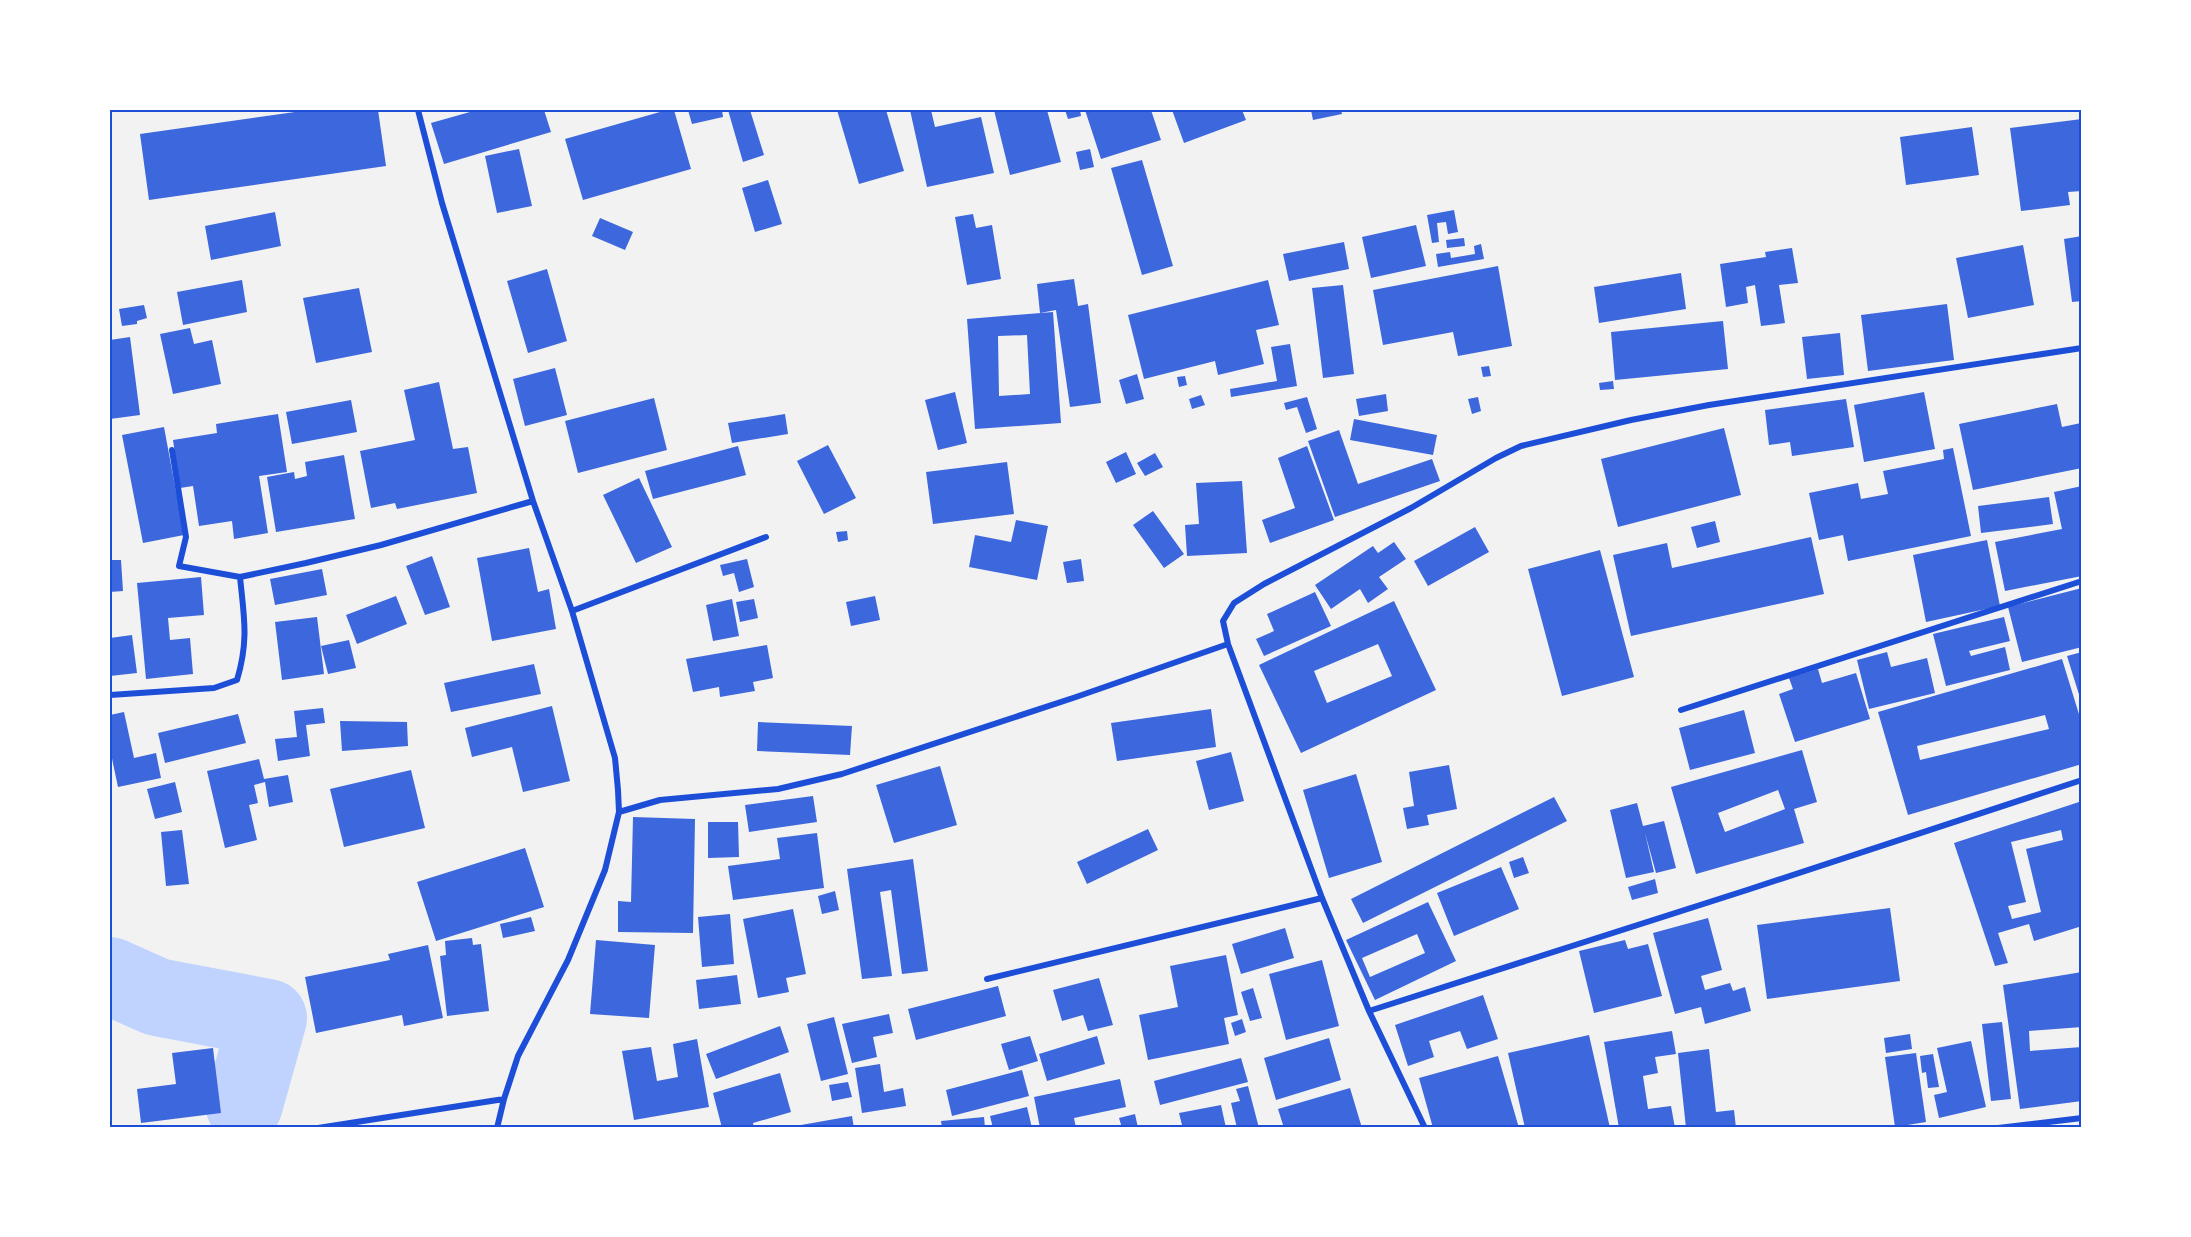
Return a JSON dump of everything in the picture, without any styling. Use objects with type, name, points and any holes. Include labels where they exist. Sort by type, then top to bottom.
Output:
[{"type":"street","points":[[418,110],[442,203],[533,501],[572,611],[615,758],[619,812],[605,870],[568,960],[518,1056],[497,1128]]},
{"type":"street","points":[[1425,1128],[1369,1011],[1322,898],[1227,644],[1224,621],[1234,603],[1264,584],[1411,508],[1496,458],[1521,446],[1631,420],[1708,405],[2082,348]]},
{"type":"street","points":[[172,450],[186,537],[179,566],[240,577],[381,545],[533,501]]},
{"type":"street","points":[[572,611],[766,537]]},
{"type":"street","points":[[110,695],[214,688],[237,680],[246,632],[240,577]]},
{"type":"street","points":[[1681,710],[2082,581]]},
{"type":"street","points":[[619,812],[660,800],[778,789],[842,774],[1076,697],[1227,644]]},
{"type":"street","points":[[1369,1011],[1758,887],[2082,780]]},
{"type":"street","points":[[987,979],[1322,898]]},
{"type":"street","points":[[318,1128],[504,1099]]},
{"type":"street","points":[[1998,1128],[2082,1118]]},
{"type":"building","points":[[309,110],[378,110],[386,166],[149,200],[140,134]]},
{"type":"building","points":[[477,110],[544,110],[551,132],[444,164],[431,123]]},
{"type":"building","points":[[674,110],[691,169],[583,200],[565,139]]},
{"type":"building","points":[[688,110],[722,110],[723,117],[692,124]]},
{"type":"building","points":[[728,110],[750,110],[764,155],[743,162]]},
{"type":"building","points":[[837,110],[886,110],[904,171],[859,184]]},
{"type":"building","points":[[910,110],[931,110],[935,127],[981,117],[994,173],[927,187]]},
{"type":"building","points":[[994,110],[1047,110],[1061,162],[1010,175]]},
{"type":"building","points":[[1065,110],[1080,110],[1081,116],[1068,119]]},
{"type":"building","points":[[1085,110],[1151,110],[1161,140],[1101,159]]},
{"type":"building","points":[[1172,110],[1242,110],[1246,120],[1184,143]]},
{"type":"building","points":[[1311,110],[1341,110],[1342,114],[1313,120]]},
{"type":"building","points":[[2082,119],[2082,191],[2068,192],[2070,205],[2021,211],[2010,128]]},
{"type":"building","points":[[1972,127],[1979,175],[1906,185],[1900,137]]},
{"type":"building","points":[[519,149],[532,206],[497,213],[485,156]]},
{"type":"building","points":[[1090,149],[1094,167],[1080,170],[1076,152]]},
{"type":"building","points":[[1142,160],[1173,266],[1142,275],[1111,168]]},
{"type":"building","points":[[768,180],[782,224],[755,232],[742,188]]},
{"type":"building","points":[[1454,210],[1458,232],[1448,234],[1446,222],[1437,223],[1439,242],[1432,243],[1427,215]]},
{"type":"building","points":[[275,212],[281,246],[211,260],[205,226]]},
{"type":"building","points":[[973,214],[976,228],[992,225],[1001,279],[967,285],[955,217]]},
{"type":"building","points":[[600,218],[633,232],[625,250],[592,236]]},
{"type":"building","points":[[1416,225],[1426,266],[1371,278],[1362,237]]},
{"type":"building","points":[[2082,236],[2082,301],[2072,302],[2064,239]]},
{"type":"building","points":[[1464,238],[1465,246],[1447,248],[1446,240]]},
{"type":"building","points":[[1344,242],[1349,269],[1289,281],[1283,254]]},
{"type":"building","points":[[1481,244],[1484,259],[1438,267],[1436,254],[1450,252],[1451,258],[1475,254],[1474,246]]},
{"type":"building","points":[[2023,245],[2034,305],[1968,318],[1956,258]]},
{"type":"building","points":[[1792,248],[1798,283],[1779,285],[1785,323],[1761,326],[1755,285],[1746,287],[1748,303],[1726,307],[1720,264],[1766,257],[1765,252]]},
{"type":"building","points":[[1498,266],[1512,346],[1458,356],[1453,332],[1383,345],[1373,290]]},
{"type":"building","points":[[547,269],[567,341],[528,353],[507,281]]},
{"type":"building","points":[[1681,273],[1686,309],[1599,323],[1594,287]]},
{"type":"building","points":[[1074,279],[1078,306],[1088,304],[1101,403],[1070,407],[1056,310],[1040,313],[1037,284]]},
{"type":"building","points":[[242,280],[247,312],[183,325],[177,292]]},
{"type":"building","points":[[1268,280],[1279,325],[1256,330],[1264,364],[1218,375],[1215,361],[1144,379],[1128,315]]},
{"type":"building","points":[[1343,285],[1354,374],[1323,378],[1312,288]]},
{"type":"building","points":[[359,288],[372,352],[316,363],[303,298]]},
{"type":"building","points":[[1947,304],[1954,360],[1868,371],[1861,315]]},
{"type":"building","points":[[144,305],[147,318],[137,321],[137,324],[122,326],[119,309]]},
{"type":"building","points":[[1053,312],[1061,423],[975,429],[967,319]],"holes":[[[1027,335],[1030,394],[999,396],[998,336]]]},
{"type":"building","points":[[1723,321],[1728,369],[1615,380],[1611,332]]},
{"type":"building","points":[[190,328],[194,344],[212,340],[221,384],[173,394],[160,334]]},
{"type":"building","points":[[1840,333],[1844,375],[1807,379],[1802,337]]},
{"type":"building","points":[[130,337],[140,415],[110,419],[110,340]]},
{"type":"building","points":[[1290,344],[1297,386],[1231,397],[1230,389],[1277,381],[1271,347]]},
{"type":"building","points":[[1489,366],[1491,376],[1483,377],[1481,367]]},
{"type":"building","points":[[555,368],[567,415],[525,426],[513,379]]},
{"type":"building","points":[[1137,374],[1144,399],[1126,404],[1119,380]]},
{"type":"building","points":[[1185,376],[1187,385],[1179,387],[1177,377]]},
{"type":"building","points":[[1613,381],[1614,389],[1600,390],[1599,383]]},
{"type":"building","points":[[439,382],[453,449],[468,447],[477,493],[397,509],[395,503],[371,508],[360,451],[415,440],[404,390]]},
{"type":"building","points":[[955,392],[967,443],[938,450],[925,400]]},
{"type":"building","points":[[1924,392],[1935,449],[1864,462],[1854,405]]},
{"type":"building","points":[[1386,394],[1388,411],[1359,416],[1356,399]]},
{"type":"building","points":[[1201,395],[1205,405],[1192,409],[1189,399]]},
{"type":"building","points":[[1307,397],[1317,429],[1306,433],[1297,407],[1286,410],[1284,403]]},
{"type":"building","points":[[1478,397],[1481,411],[1472,414],[1468,399]]},
{"type":"building","points":[[654,398],[667,450],[578,473],[565,421]]},
{"type":"building","points":[[1846,399],[1854,447],[1792,456],[1790,442],[1769,445],[1765,410]]},
{"type":"building","points":[[351,400],[357,432],[292,444],[286,412]]},
{"type":"building","points":[[2057,404],[2062,427],[2081,423],[2082,468],[1973,490],[1959,424]]},
{"type":"building","points":[[278,414],[287,472],[259,476],[268,533],[234,539],[232,521],[199,526],[193,486],[180,488],[173,440],[217,433],[216,424]]},
{"type":"building","points":[[785,414],[788,434],[732,443],[728,423]]},
{"type":"building","points":[[1354,419],[1437,435],[1433,455],[1350,440]]},
{"type":"building","points":[[164,427],[184,535],[143,543],[122,435]]},
{"type":"building","points":[[1724,428],[1741,495],[1618,527],[1601,459]]},
{"type":"building","points":[[1339,430],[1358,484],[1432,459],[1440,481],[1335,517],[1308,441]]},
{"type":"building","points":[[828,445],[856,498],[824,514],[797,461]]},
{"type":"building","points":[[738,446],[746,475],[653,499],[645,471]]},
{"type":"building","points":[[1307,446],[1334,520],[1270,543],[1262,520],[1295,508],[1278,458]]},
{"type":"building","points":[[1953,448],[1971,536],[1848,561],[1843,535],[1819,540],[1809,493],[1858,483],[1861,499],[1888,494],[1883,471],[1944,459],[1943,450]]},
{"type":"building","points":[[1126,452],[1136,474],[1116,483],[1106,462]]},
{"type":"building","points":[[1155,453],[1163,467],[1145,476],[1137,463]]},
{"type":"building","points":[[344,455],[355,519],[276,532],[267,477],[294,472],[295,479],[307,476],[305,462]]},
{"type":"building","points":[[1007,462],[1014,514],[933,524],[926,472]]},
{"type":"building","points":[[639,478],[672,547],[636,563],[603,495]]},
{"type":"building","points":[[1242,481],[1247,553],[1187,556],[1185,525],[1199,524],[1196,483]]},
{"type":"building","points":[[2082,486],[2082,576],[2005,591],[1995,542],[2062,529],[2054,492]]},
{"type":"building","points":[[2049,497],[2053,524],[1981,533],[1978,506]]},
{"type":"building","points":[[1153,511],[1184,554],[1164,568],[1133,525]]},
{"type":"building","points":[[1016,520],[1048,526],[1037,580],[969,567],[975,535],[1011,542]]},
{"type":"building","points":[[1715,521],[1720,542],[1697,548],[1691,527]]},
{"type":"building","points":[[1475,527],[1489,552],[1428,586],[1414,561]]},
{"type":"building","points":[[847,531],[848,540],[838,542],[836,532]]},
{"type":"building","points":[[1811,537],[1824,594],[1631,636],[1613,555],[1667,543],[1672,568]]},
{"type":"building","points":[[1987,540],[2000,606],[1926,622],[1913,555]]},
{"type":"building","points":[[1394,542],[1406,559],[1379,577],[1388,589],[1368,603],[1360,589],[1331,609],[1315,585],[1373,546],[1378,553]]},
{"type":"building","points":[[529,548],[538,592],[549,589],[556,629],[492,641],[477,558]]},
{"type":"building","points":[[1600,550],[1634,677],[1562,696],[1528,569]]},
{"type":"building","points":[[432,556],[450,607],[425,615],[406,566]]},
{"type":"building","points":[[747,559],[754,587],[739,592],[734,573],[723,576],[720,565]]},
{"type":"building","points":[[1081,559],[1084,581],[1067,583],[1063,562]]},
{"type":"building","points":[[110,560],[121,560],[123,591],[110,592]]},
{"type":"building","points":[[322,569],[327,595],[275,605],[270,579]]},
{"type":"building","points":[[201,577],[204,615],[168,618],[170,640],[190,638],[193,674],[146,679],[137,583]]},
{"type":"building","points":[[2082,588],[2082,647],[2022,662],[2008,607]]},
{"type":"building","points":[[1315,592],[1331,626],[1264,656],[1256,639],[1274,631],[1267,614]]},
{"type":"building","points":[[396,596],[407,624],[357,644],[346,615]]},
{"type":"building","points":[[875,596],[880,620],[851,626],[846,602]]},
{"type":"building","points":[[732,599],[739,636],[713,641],[706,605]]},
{"type":"building","points":[[754,599],[758,618],[740,622],[736,602]]},
{"type":"building","points":[[1394,601],[1436,690],[1301,753],[1259,665]],"holes":[[[1378,644],[1392,676],[1327,703],[1314,671]]]},
{"type":"building","points":[[317,617],[324,674],[282,680],[275,622]]},
{"type":"building","points":[[2004,617],[2010,641],[1969,651],[1971,656],[2005,647],[2010,670],[1946,686],[1933,634]]},
{"type":"building","points":[[132,635],[137,673],[110,676],[110,638]]},
{"type":"building","points":[[349,640],[356,668],[328,674],[321,646]]},
{"type":"building","points":[[767,645],[773,678],[753,682],[755,691],[720,697],[719,687],[693,692],[686,659]]},
{"type":"building","points":[[1887,652],[1891,667],[1927,658],[1935,693],[1869,709],[1857,660]]},
{"type":"building","points":[[2082,652],[2082,701],[2081,701],[2067,656]]},
{"type":"building","points":[[2062,659],[2082,724],[2082,764],[1908,815],[1878,712]],"holes":[[[2045,715],[2049,729],[1920,760],[1917,746]]]},
{"type":"building","points":[[534,664],[541,694],[451,712],[444,683]]},
{"type":"building","points":[[1818,669],[1822,683],[1856,673],[1870,719],[1795,742],[1779,694],[1793,689],[1789,678]]},
{"type":"building","points":[[552,706],[570,781],[523,792],[512,747],[472,757],[465,728]]},
{"type":"building","points":[[323,708],[325,723],[306,725],[310,756],[278,761],[275,739],[297,737],[294,711]]},
{"type":"building","points":[[1211,709],[1216,747],[1117,761],[1111,723]]},
{"type":"building","points":[[1744,710],[1755,753],[1690,770],[1679,728]]},
{"type":"building","points":[[124,712],[134,758],[156,753],[161,778],[118,787],[110,749],[110,715]]},
{"type":"building","points":[[238,714],[246,743],[165,763],[158,733]]},
{"type":"building","points":[[340,721],[407,722],[408,746],[342,751]]},
{"type":"building","points":[[758,722],[852,726],[850,755],[757,751]]},
{"type":"building","points":[[1802,750],[1817,802],[1794,809],[1804,843],[1696,874],[1671,787]],"holes":[[[1778,790],[1785,809],[1725,832],[1718,813]]]},
{"type":"building","points":[[1231,752],[1244,801],[1209,810],[1196,761]]},
{"type":"building","points":[[259,759],[264,779],[288,775],[293,802],[269,807],[265,782],[254,785],[258,803],[249,805],[257,840],[225,848],[207,771]]},
{"type":"building","points":[[1449,765],[1457,809],[1427,815],[1429,825],[1407,829],[1403,808],[1414,806],[1409,772]]},
{"type":"building","points":[[940,766],[957,825],[894,843],[876,785]]},
{"type":"building","points":[[411,770],[425,828],[344,847],[330,789]]},
{"type":"building","points":[[1356,774],[1382,862],[1329,878],[1303,790]]},
{"type":"building","points":[[175,782],[182,812],[155,819],[147,789]]},
{"type":"building","points":[[813,796],[817,822],[749,832],[745,805]]},
{"type":"building","points":[[1554,797],[1567,821],[1363,923],[1351,899]]},
{"type":"building","points":[[2082,801],[2082,926],[2034,941],[2029,924],[1998,933],[2008,963],[1995,966],[1954,843]],"holes":[[[2061,830],[2063,840],[2026,849],[2041,912],[2012,919],[2008,906],[2026,902],[2011,842]]]},
{"type":"building","points":[[1637,803],[1643,826],[1664,821],[1676,868],[1656,873],[1645,833],[1654,872],[1626,878],[1610,810]]},
{"type":"building","points":[[633,817],[695,819],[693,933],[618,932],[618,901],[631,902]]},
{"type":"building","points":[[708,822],[738,822],[739,857],[708,858]]},
{"type":"building","points":[[1148,829],[1158,850],[1087,884],[1077,862]]},
{"type":"building","points":[[182,830],[189,884],[166,886],[161,832]]},
{"type":"building","points":[[817,833],[824,888],[733,900],[728,866],[780,859],[777,838]]},
{"type":"building","points":[[525,848],[544,907],[436,941],[417,882]]},
{"type":"building","points":[[1523,857],[1529,873],[1514,878],[1509,862]]},
{"type":"building","points":[[913,859],[928,971],[902,974],[891,890],[880,892],[892,976],[862,979],[847,869]]},
{"type":"building","points":[[1501,867],[1519,909],[1454,936],[1437,893]]},
{"type":"building","points":[[1655,879],[1658,893],[1632,900],[1628,887]]},
{"type":"building","points":[[835,891],[839,910],[822,914],[818,896]]},
{"type":"building","points":[[1428,902],[1456,961],[1375,1000],[1346,940]],"holes":[[[1417,934],[1425,953],[1370,977],[1362,958]]]},
{"type":"building","points":[[1890,908],[1900,981],[1767,999],[1757,925]]},
{"type":"building","points":[[793,909],[806,974],[786,978],[789,992],[758,998],[743,919]]},
{"type":"building","points":[[730,914],[734,964],[702,967],[698,917]]},
{"type":"building","points":[[531,917],[535,931],[503,938],[500,924]]},
{"type":"building","points":[[1708,918],[1722,970],[1701,976],[1705,990],[1730,983],[1733,991],[1745,987],[1751,1011],[1705,1024],[1701,1007],[1675,1014],[1653,933]]},
{"type":"building","points":[[1285,928],[1294,958],[1241,974],[1232,944]]},
{"type":"building","points":[[472,938],[473,945],[481,944],[489,1011],[447,1016],[440,956],[446,955],[445,941]]},
{"type":"building","points":[[596,940],[655,945],[649,1018],[590,1014]]},
{"type":"building","points":[[1625,940],[1628,949],[1648,944],[1662,996],[1594,1013],[1579,951]]},
{"type":"building","points":[[428,945],[443,1018],[404,1026],[402,1015],[316,1033],[305,977],[390,960],[388,954]]},
{"type":"building","points":[[1226,955],[1238,1015],[1224,1018],[1229,1044],[1148,1060],[1139,1015],[1178,1007],[1170,966]]},
{"type":"building","points":[[1322,960],[1339,1026],[1286,1040],[1269,974]]},
{"type":"building","points":[[2082,972],[2082,1027],[2029,1031],[2030,1051],[2082,1047],[2082,1101],[2020,1109],[2003,985]]},
{"type":"building","points":[[737,975],[741,1004],[699,1009],[696,980]]},
{"type":"building","points":[[1099,978],[1113,1025],[1088,1031],[1083,1015],[1062,1021],[1053,990]]},
{"type":"building","points":[[998,986],[1006,1016],[916,1040],[908,1009]]},
{"type":"building","points":[[1253,988],[1262,1018],[1250,1021],[1241,992]]},
{"type":"building","points":[[1483,995],[1498,1039],[1467,1049],[1460,1031],[1429,1041],[1434,1057],[1408,1066],[1395,1025]]},
{"type":"building","points":[[889,1014],[893,1033],[873,1037],[877,1057],[852,1063],[842,1024]]},
{"type":"building","points":[[834,1017],[848,1074],[821,1081],[807,1024]]},
{"type":"building","points":[[1242,1019],[1246,1032],[1235,1036],[1231,1023]]},
{"type":"building","points":[[2002,1022],[2011,1099],[1991,1101],[1982,1024]]},
{"type":"building","points":[[780,1026],[789,1052],[716,1079],[706,1054]]},
{"type":"building","points":[[1672,1031],[1676,1054],[1655,1057],[1658,1073],[1643,1076],[1648,1109],[1671,1106],[1675,1128],[1619,1128],[1604,1042]]},
{"type":"building","points":[[1910,1034],[1912,1049],[1886,1053],[1884,1038]]},
{"type":"building","points":[[1589,1035],[1610,1128],[1579,1128],[1579,1125],[1565,1128],[1525,1128],[1508,1053]]},
{"type":"building","points":[[1030,1036],[1038,1061],[1009,1070],[1001,1044]]},
{"type":"building","points":[[1097,1036],[1105,1064],[1047,1081],[1039,1054]]},
{"type":"building","points":[[1329,1038],[1341,1080],[1276,1100],[1264,1058]]},
{"type":"building","points":[[697,1039],[709,1107],[634,1120],[622,1051],[651,1047],[657,1081],[678,1077],[673,1044]]},
{"type":"building","points":[[1971,1041],[1986,1107],[1939,1118],[1934,1095],[1947,1092],[1937,1048]]},
{"type":"building","points":[[213,1048],[221,1113],[141,1123],[137,1089],[176,1084],[172,1053]]},
{"type":"building","points":[[1709,1049],[1716,1112],[1734,1110],[1736,1128],[1686,1128],[1678,1053]]},
{"type":"building","points":[[1916,1053],[1926,1122],[1895,1127],[1885,1057]]},
{"type":"building","points":[[1933,1054],[1939,1087],[1928,1088],[1926,1072],[1922,1073],[1920,1056]]},
{"type":"building","points":[[1498,1056],[1519,1128],[1433,1128],[1419,1078]]},
{"type":"building","points":[[1241,1058],[1248,1082],[1160,1105],[1154,1081]]},
{"type":"building","points":[[880,1064],[884,1092],[903,1088],[906,1106],[862,1113],[855,1068]]},
{"type":"building","points":[[1022,1070],[1029,1096],[952,1116],[946,1090]]},
{"type":"building","points":[[780,1073],[791,1112],[753,1123],[754,1128],[722,1128],[713,1093]]},
{"type":"building","points":[[1120,1079],[1126,1107],[1074,1118],[1076,1128],[1040,1128],[1034,1097]]},
{"type":"building","points":[[848,1082],[852,1097],[832,1101],[829,1085]]},
{"type":"building","points":[[1248,1086],[1259,1128],[1237,1128],[1231,1103],[1240,1101],[1236,1089]]},
{"type":"building","points":[[1350,1088],[1362,1128],[1284,1128],[1278,1109]]},
{"type":"building","points":[[1221,1105],[1226,1128],[1172,1128],[1182,1125],[1179,1113]]},
{"type":"building","points":[[1027,1107],[1032,1128],[993,1128],[990,1116]]},
{"type":"building","points":[[1135,1114],[1138,1128],[1122,1128],[1119,1118]]},
{"type":"building","points":[[852,1116],[854,1128],[802,1128],[801,1125]]},
{"type":"building","points":[[984,1117],[985,1128],[942,1128],[941,1121]]},
{"type":"waterway","points":[[110,976],[157,997],[268,1018],[244,1104]]}]
